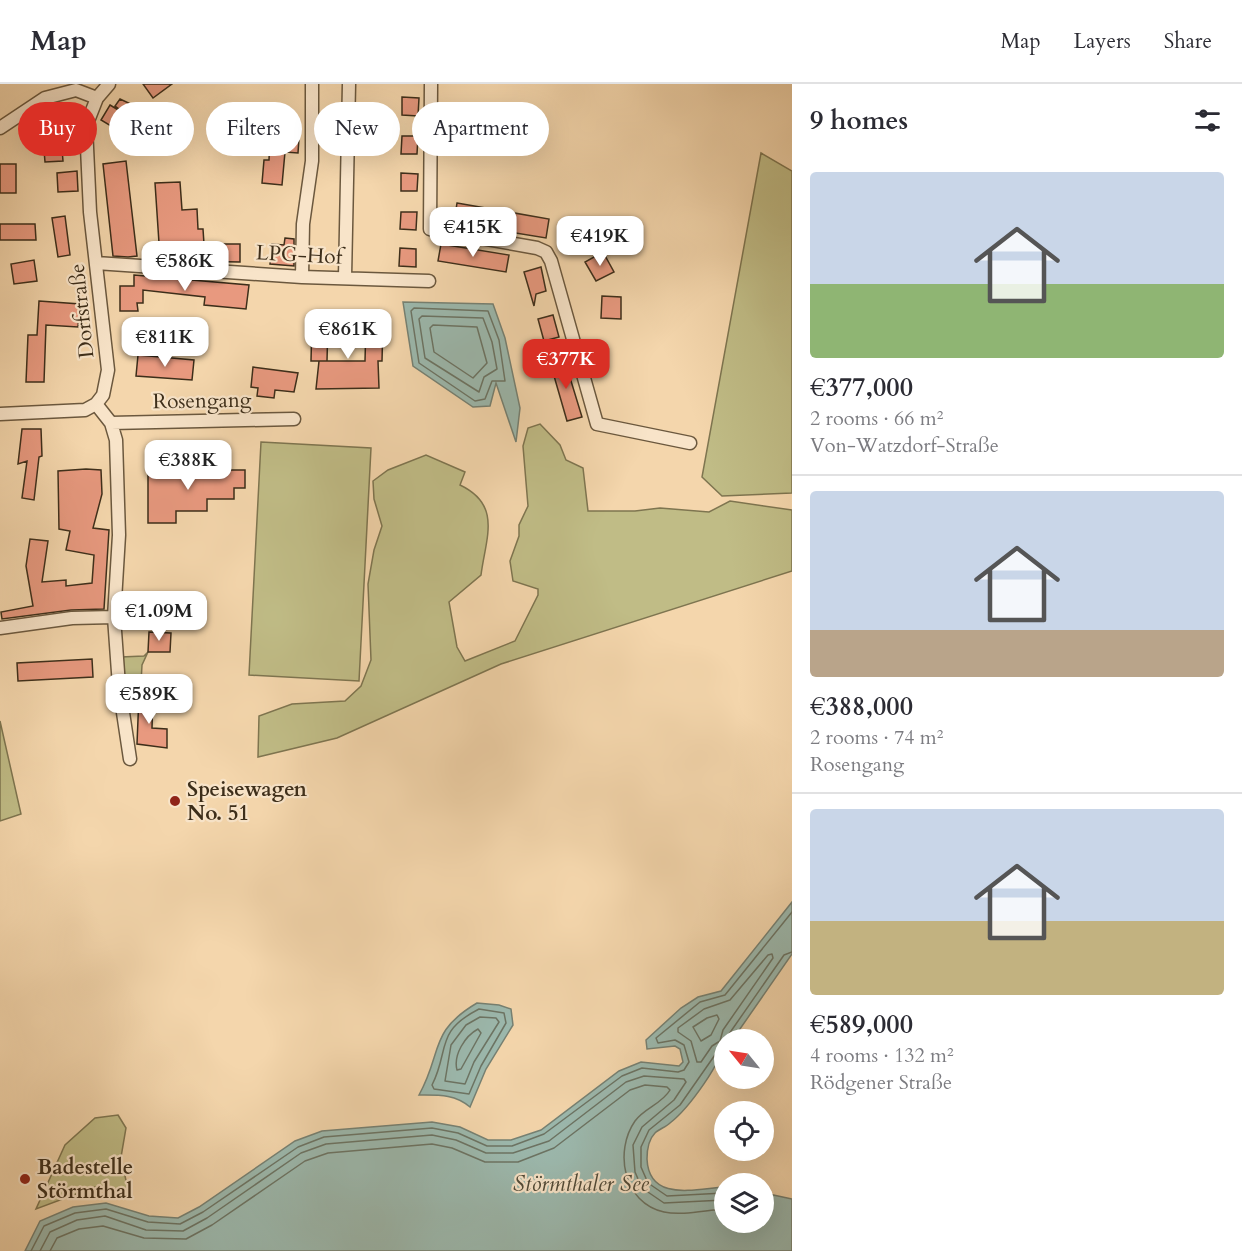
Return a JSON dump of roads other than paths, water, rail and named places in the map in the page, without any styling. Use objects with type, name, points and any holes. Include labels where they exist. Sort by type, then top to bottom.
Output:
[{"type":"street","name":"Dorfstraße","points":[[96,404],[103,395],[108,370],[90,212],[86,126],[97,98],[109,84]]},
{"type":"street","points":[[302,277],[303,224],[312,161],[312,84]]},
{"type":"street","points":[[345,277],[349,84]]},
{"type":"street","points":[[430,84],[430,230],[537,248],[546,252],[551,261],[597,424],[690,443]]},
{"type":"street","points":[[0,128],[45,98],[76,90],[97,98]]},
{"type":"street","name":"LPG-Hof","points":[[96,263],[302,277],[429,281]]},
{"type":"street","points":[[0,414],[85,410],[96,404],[111,423],[116,440],[119,535],[114,617],[119,686],[130,759]]},
{"type":"street","name":"Rosengang","points":[[111,423],[294,419]]},
{"type":"street","points":[[0,628],[72,618],[114,617]]},
{"type":"water","points":[[403,302],[493,304],[505,338],[520,408],[516,442],[496,383],[490,406],[473,407],[413,366]]},
{"type":"water","name":"Störmthaler See","points":[[792,902],[792,954],[740,1029],[714,1029],[714,1068],[695,1096],[651,1139],[647,1159],[650,1173],[656,1182],[675,1190],[714,1188],[714,1233],[774,1233],[774,1195],[792,1199],[792,1251],[25,1251],[40,1221],[73,1207],[106,1203],[149,1216],[178,1218],[199,1207],[295,1141],[322,1131],[432,1122],[460,1127],[488,1140],[511,1140],[541,1130],[619,1071],[641,1062],[679,1066],[683,1062],[680,1049],[675,1046],[647,1049],[646,1040],[681,1008],[698,997],[721,991]]},
{"type":"water","points":[[477,1003],[499,1005],[511,1009],[513,1025],[486,1069],[470,1107],[453,1097],[419,1095],[443,1034],[461,1014]]},
{"type":"place","name":"Speisewagen No. 51","points":[[175,801]]},
{"type":"place","name":"Badestelle Störmthal","points":[[25,1179]]}]
